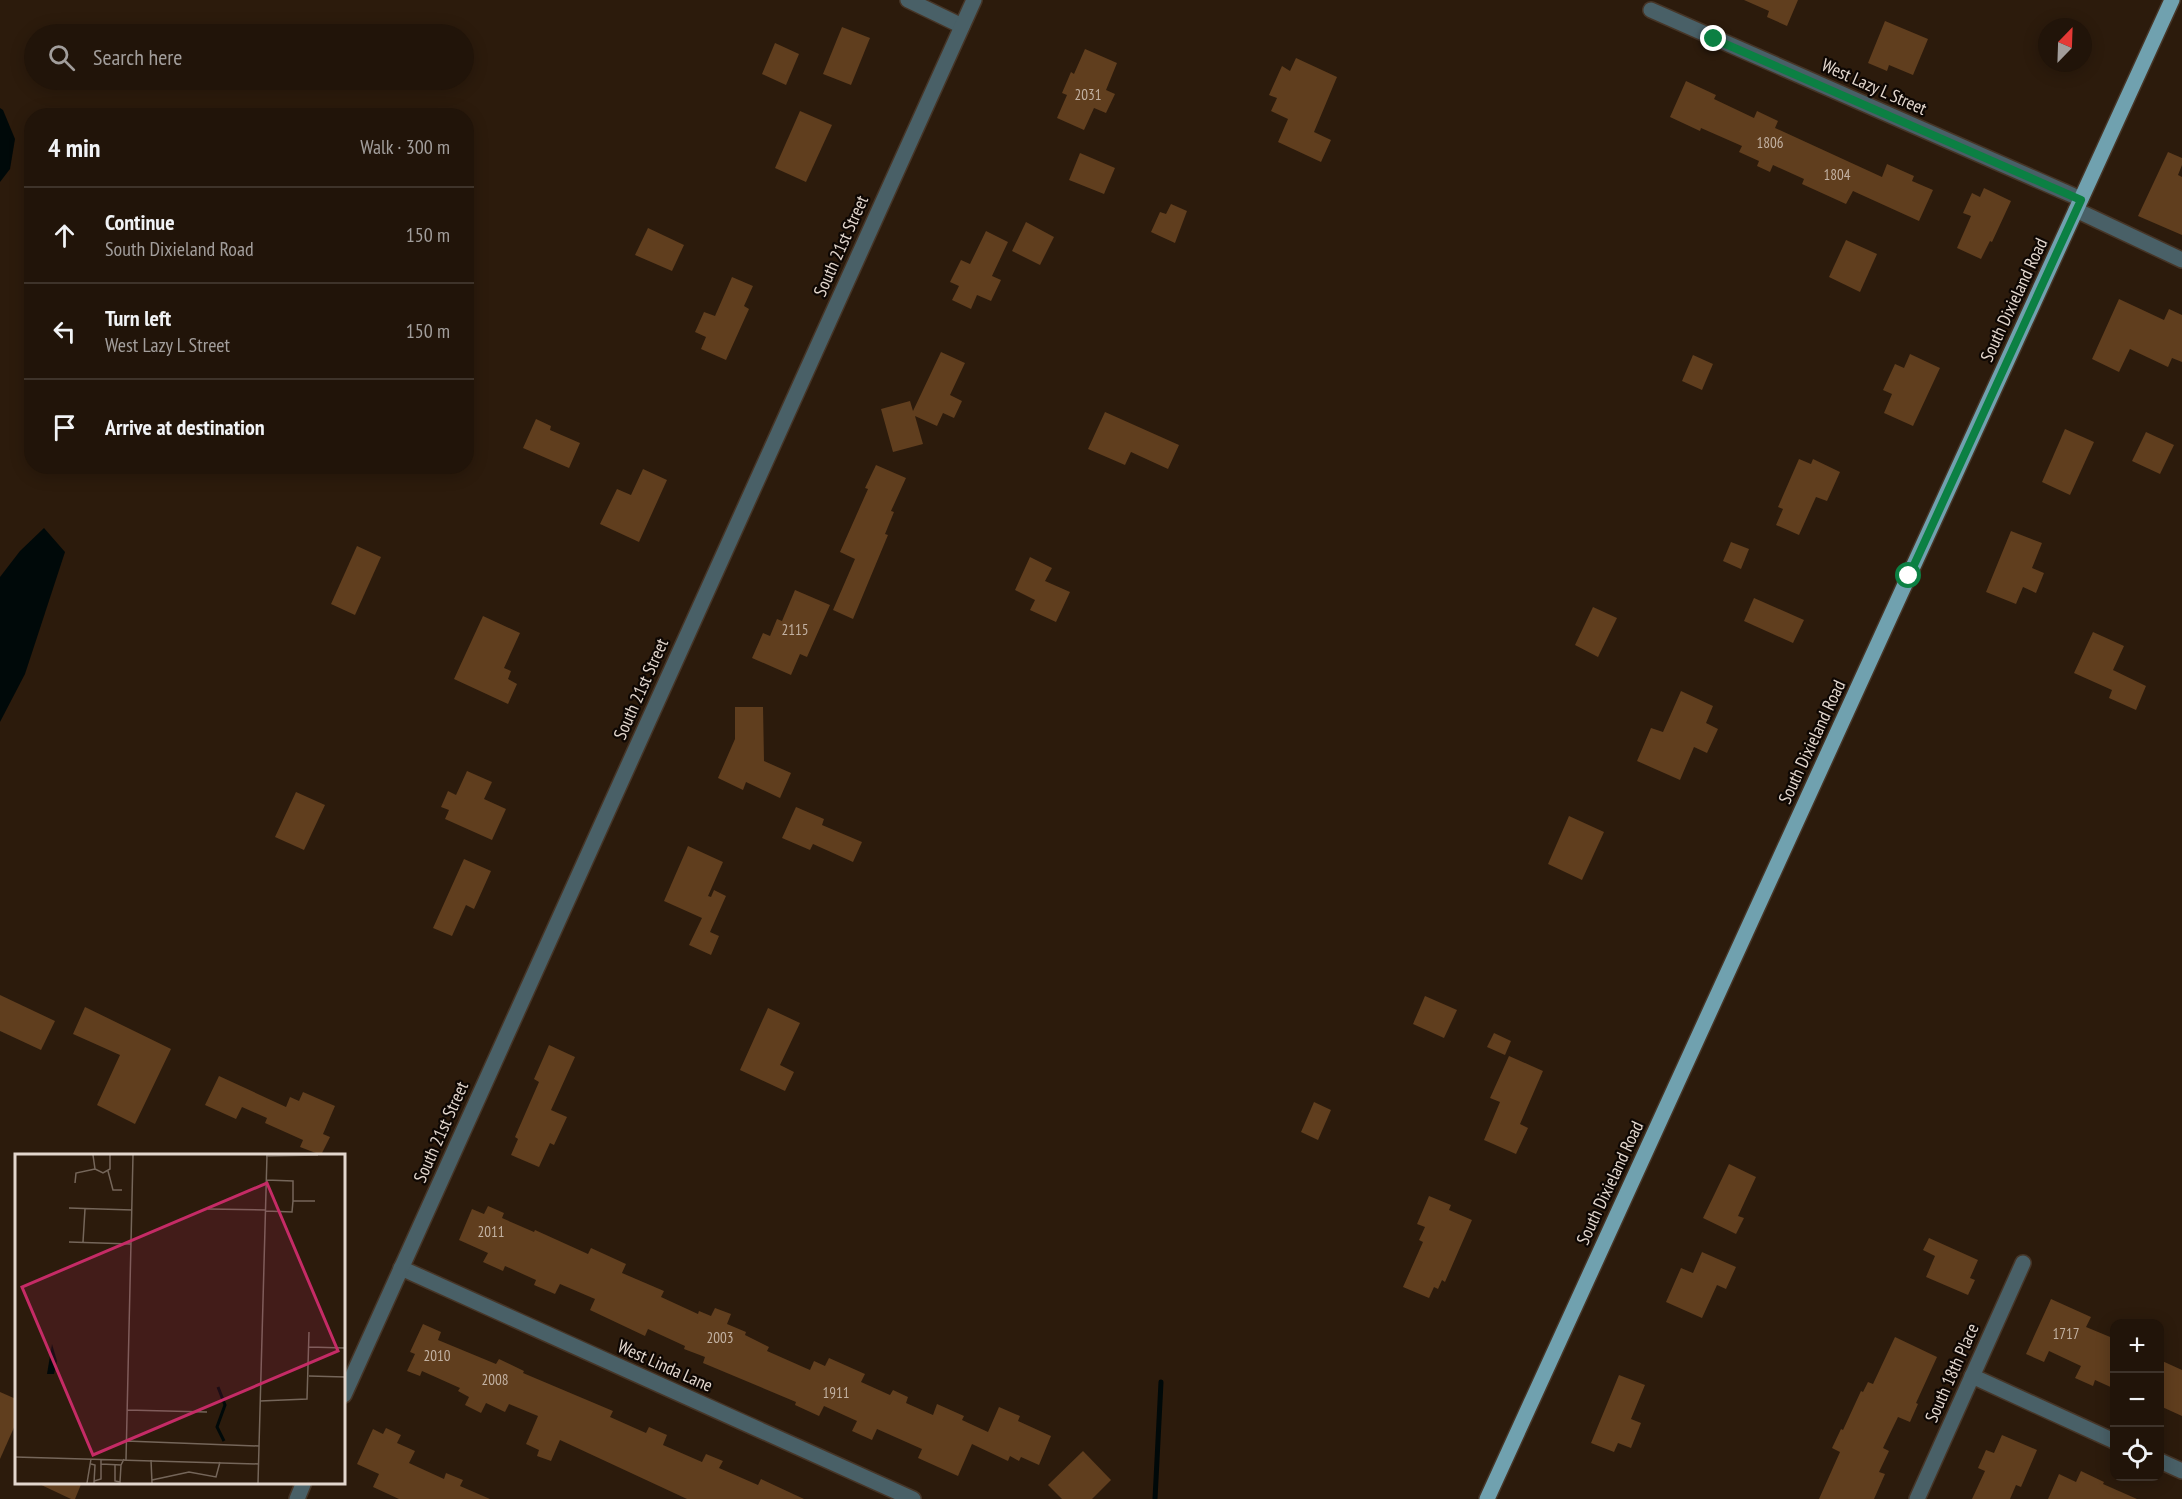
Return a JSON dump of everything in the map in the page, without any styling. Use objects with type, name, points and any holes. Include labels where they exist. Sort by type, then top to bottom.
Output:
[{"type":"main road","name":"South Dixieland Road","points":[[1486,1499],[2172,0]]},
{"type":"street","points":[[908,0],[962,26]]},
{"type":"street","name":"South 21st Street","points":[[345,1393],[974,0]]},
{"type":"street","name":"West Lazy L Street","points":[[1651,10],[2079,205],[2182,260]]},
{"type":"street","name":"South 18th Place","points":[[1917,1499],[2023,1263]]},
{"type":"street","name":"West Linda Lane","points":[[401,1268],[914,1499]]},
{"type":"street","points":[[1972,1376],[2110,1439]]},
{"type":"street","points":[[2164,1463],[2182,1471]]},
{"type":"street","points":[[297,1499],[303,1484]]},
{"type":"shaded area","points":[[0,108],[3,110],[15,139],[10,169],[0,182]]},
{"type":"shaded area","points":[[44,528],[65,552],[25,674],[0,722],[0,577],[20,551]]},
{"type":"building","points":[[1744,0],[1798,0],[1787,26],[1767,17],[1769,11]]},
{"type":"building","points":[[1885,21],[1928,39],[1913,75],[1889,65],[1887,71],[1868,63]]},
{"type":"building","points":[[842,27],[870,38],[851,85],[823,74]]},
{"type":"building","points":[[775,43],[799,54],[786,85],[762,74]]},
{"type":"building","points":[[1085,49],[1117,63],[1106,90],[1115,94],[1106,113],[1094,108],[1084,130],[1057,118],[1067,95],[1062,93],[1071,72],[1074,74]]},
{"type":"building","points":[[1296,58],[1337,77],[1314,132],[1331,140],[1321,162],[1278,142],[1288,119],[1271,111],[1277,98],[1269,95],[1282,66],[1290,71]]},
{"type":"building","points":[[1686,81],[1716,95],[1714,99],[1754,118],[1757,111],[1778,121],[1775,128],[1882,177],[1887,164],[1914,176],[1912,181],[1933,190],[1919,221],[1853,191],[1846,204],[1802,184],[1804,179],[1773,165],[1770,172],[1757,166],[1759,161],[1739,152],[1742,146],[1670,117]]},
{"type":"building","points":[[800,111],[832,125],[806,182],[775,168]]},
{"type":"building","points":[[2168,152],[2182,158],[2178,175],[2182,177],[2182,235],[2138,216]]},
{"type":"building","points":[[1080,153],[1115,168],[1104,194],[1069,180]]},
{"type":"building","points":[[1984,188],[2011,201],[1992,242],[1990,241],[1981,259],[1957,248],[1971,216],[1963,213],[1972,193],[1980,197]]},
{"type":"building","points":[[1171,204],[1187,211],[1175,243],[1151,232],[1160,212],[1166,214]]},
{"type":"building","points":[[1026,222],[1054,237],[1040,265],[1012,251]]},
{"type":"building","points":[[648,228],[684,245],[672,271],[635,255]]},
{"type":"building","points":[[986,231],[1008,242],[992,276],[1001,280],[991,301],[977,295],[971,309],[952,300],[959,286],[950,282],[961,260],[970,264]]},
{"type":"building","points":[[1846,240],[1877,254],[1860,292],[1829,277]]},
{"type":"building","points":[[732,277],[753,286],[744,306],[749,309],[726,360],[701,349],[706,337],[695,332],[704,312],[715,316]]},
{"type":"building","points":[[2119,299],[2164,320],[2169,309],[2182,315],[2182,362],[2172,358],[2168,367],[2130,349],[2119,372],[2092,359]]},
{"type":"building","points":[[941,352],[965,363],[950,395],[962,401],[954,418],[943,413],[937,426],[915,416],[923,444],[893,452],[881,409],[910,401],[913,411]]},
{"type":"building","points":[[1910,354],[1940,368],[1913,426],[1884,413],[1892,394],[1883,390],[1895,364],[1904,368]]},
{"type":"building","points":[[1693,355],[1713,364],[1702,390],[1682,381]]},
{"type":"building","points":[[1105,412],[1179,445],[1168,469],[1131,452],[1125,465],[1088,449]]},
{"type":"building","points":[[536,419],[551,426],[550,430],[580,443],[569,468],[523,448]]},
{"type":"building","points":[[2065,429],[2094,442],[2070,495],[2042,482]]},
{"type":"building","points":[[2146,432],[2174,445],[2160,474],[2132,461]]},
{"type":"building","points":[[1799,459],[1811,464],[1813,459],[1840,472],[1827,501],[1816,497],[1799,535],[1776,525],[1783,509],[1778,507]]},
{"type":"building","points":[[876,465],[906,478],[891,511],[894,512],[885,534],[888,535],[853,619],[833,610],[855,559],[840,552]]},
{"type":"building","points":[[643,469],[667,480],[639,542],[600,524],[617,489],[631,495]]},
{"type":"building","points":[[2011,531],[2042,543],[2032,568],[2044,573],[2036,593],[2023,587],[2016,604],[1986,592]]},
{"type":"building","points":[[1731,542],[1749,549],[1741,569],[1723,561]]},
{"type":"building","points":[[357,546],[381,557],[355,615],[331,604]]},
{"type":"building","points":[[1030,557],[1052,568],[1045,581],[1070,592],[1056,622],[1030,610],[1035,600],[1015,590]]},
{"type":"building","points":[[795,590],[830,605],[807,657],[800,654],[791,675],[752,658],[763,633],[770,636],[777,619],[782,621]]},
{"type":"building","points":[[1754,598],[1804,620],[1793,643],[1744,621]]},
{"type":"building","points":[[1593,607],[1617,618],[1598,657],[1575,645]]},
{"type":"building","points":[[483,616],[520,633],[504,668],[511,671],[508,679],[517,684],[508,704],[454,679]]},
{"type":"building","points":[[2093,632],[2124,646],[2113,670],[2146,686],[2136,710],[2109,698],[2112,690],[2074,673]]},
{"type":"building","points":[[1681,691],[1713,706],[1706,723],[1718,729],[1707,753],[1694,747],[1680,780],[1637,761],[1651,728],[1663,732]]},
{"type":"building","points":[[735,707],[763,707],[764,761],[791,773],[780,798],[746,782],[743,790],[718,778],[735,739]]},
{"type":"building","points":[[467,771],[492,782],[484,799],[506,809],[492,840],[445,819],[449,810],[441,807],[448,791],[456,795]]},
{"type":"building","points":[[296,792],[325,805],[304,850],[275,837]]},
{"type":"building","points":[[796,807],[824,819],[822,825],[862,842],[853,862],[813,844],[810,850],[782,838]]},
{"type":"building","points":[[1569,816],[1604,832],[1582,880],[1548,864]]},
{"type":"building","points":[[688,846],[723,862],[708,896],[711,897],[714,890],[726,896],[710,932],[719,936],[711,955],[689,945],[702,918],[664,901]]},
{"type":"building","points":[[464,859],[491,871],[474,909],[466,905],[452,936],[433,928]]},
{"type":"building","points":[[0,995],[55,1021],[41,1050],[0,1031]]},
{"type":"building","points":[[1425,996],[1457,1010],[1444,1038],[1413,1024]]},
{"type":"building","points":[[85,1007],[171,1049],[135,1124],[97,1105],[120,1055],[73,1034]]},
{"type":"building","points":[[768,1008],[800,1023],[780,1065],[794,1072],[785,1091],[740,1070]]},
{"type":"building","points":[[1494,1033],[1511,1041],[1505,1055],[1487,1047]]},
{"type":"building","points":[[549,1045],[575,1057],[551,1110],[567,1117],[554,1145],[550,1143],[539,1167],[511,1155],[518,1139],[515,1137],[539,1082],[534,1079]]},
{"type":"building","points":[[1509,1056],[1543,1071],[1520,1124],[1528,1128],[1516,1154],[1484,1140],[1500,1102],[1490,1098]]},
{"type":"building","points":[[219,1076],[286,1107],[290,1097],[299,1101],[303,1092],[335,1106],[323,1134],[330,1137],[322,1154],[318,1154],[300,1147],[303,1140],[265,1123],[267,1118],[242,1107],[236,1119],[205,1105]]},
{"type":"building","points":[[1314,1102],[1331,1110],[1318,1140],[1301,1132]]},
{"type":"building","points":[[1729,1164],[1756,1177],[1738,1216],[1744,1218],[1736,1234],[1703,1218]]},
{"type":"building","points":[[1429,1196],[1451,1205],[1449,1210],[1472,1220],[1445,1282],[1442,1280],[1438,1289],[1434,1287],[1429,1298],[1403,1287],[1423,1242],[1419,1240],[1425,1227],[1417,1224]]},
{"type":"building","points":[[488,1206],[504,1213],[502,1218],[534,1232],[535,1230],[588,1254],[591,1248],[626,1264],[622,1273],[664,1291],[661,1297],[698,1314],[699,1311],[711,1316],[715,1308],[731,1314],[727,1324],[746,1332],[745,1335],[769,1347],[767,1351],[810,1370],[814,1361],[825,1366],[829,1358],[865,1374],[861,1382],[890,1395],[893,1390],[908,1397],[906,1403],[933,1415],[937,1404],[964,1416],[962,1420],[988,1432],[999,1407],[1020,1416],[1018,1421],[1051,1436],[1039,1465],[1021,1457],[1019,1461],[1010,1456],[1008,1461],[972,1444],[958,1476],[918,1458],[922,1449],[877,1429],[872,1440],[852,1431],[857,1421],[824,1406],[819,1416],[795,1405],[796,1402],[703,1363],[705,1357],[684,1349],[685,1346],[648,1329],[645,1336],[590,1310],[595,1299],[560,1284],[555,1294],[534,1285],[536,1280],[505,1266],[503,1271],[483,1262],[488,1253],[459,1240],[472,1209],[484,1214]]},
{"type":"building","points":[[1929,1238],[1978,1260],[1970,1278],[1975,1280],[1968,1295],[1926,1277],[1935,1256],[1923,1250]]},
{"type":"building","points":[[1702,1252],[1736,1267],[1726,1289],[1717,1285],[1702,1318],[1666,1302],[1681,1268],[1693,1273]]},
{"type":"building","points":[[2051,1299],[2091,1317],[2086,1327],[2110,1337],[2110,1387],[2095,1380],[2093,1386],[2075,1378],[2081,1366],[2049,1351],[2044,1362],[2026,1354]]},
{"type":"building","points":[[423,1324],[441,1332],[438,1340],[496,1364],[499,1359],[524,1371],[523,1373],[613,1411],[610,1417],[646,1433],[649,1427],[667,1435],[663,1445],[702,1462],[706,1454],[723,1461],[719,1468],[758,1485],[761,1479],[804,1499],[687,1499],[560,1440],[551,1461],[537,1456],[539,1450],[526,1444],[538,1416],[509,1404],[505,1412],[486,1403],[481,1413],[465,1405],[469,1397],[458,1391],[460,1388],[422,1371],[420,1376],[407,1371],[415,1354],[410,1352]]},
{"type":"building","points":[[1895,1337],[1937,1357],[1910,1422],[1898,1417],[1883,1448],[1889,1451],[1879,1472],[1885,1474],[1874,1499],[1819,1499],[1840,1452],[1832,1448],[1861,1391],[1863,1392],[1868,1382],[1873,1384]]},
{"type":"building","points":[[2164,1362],[2182,1370],[2182,1416],[2164,1408]]},
{"type":"building","points":[[1619,1375],[1645,1385],[1631,1419],[1641,1423],[1631,1448],[1618,1443],[1614,1452],[1591,1443]]},
{"type":"building","points":[[0,1392],[15,1399],[15,1425],[0,1459]]},
{"type":"building","points":[[386,1428],[401,1435],[397,1443],[415,1451],[409,1463],[444,1479],[446,1473],[463,1480],[460,1486],[490,1499],[399,1499],[373,1487],[379,1474],[357,1464],[373,1429],[383,1434]]},
{"type":"building","points":[[2002,1435],[2037,1450],[2021,1487],[2016,1485],[2010,1499],[1972,1499],[1985,1471],[1978,1468],[1986,1450],[1994,1453]]},
{"type":"building","points":[[1083,1451],[1111,1480],[1092,1499],[1062,1499],[1048,1485]]},
{"type":"building","points":[[2081,1471],[2137,1499],[2048,1499],[2059,1474],[2076,1482]]},
{"type":"building","points":[[39,1484],[81,1484],[75,1499]]},
{"type":"waterway","points":[[1155,1499],[1161,1382]]},
{"type":"route","points":[[1714,39],[2081,200],[1909,576]]}]
